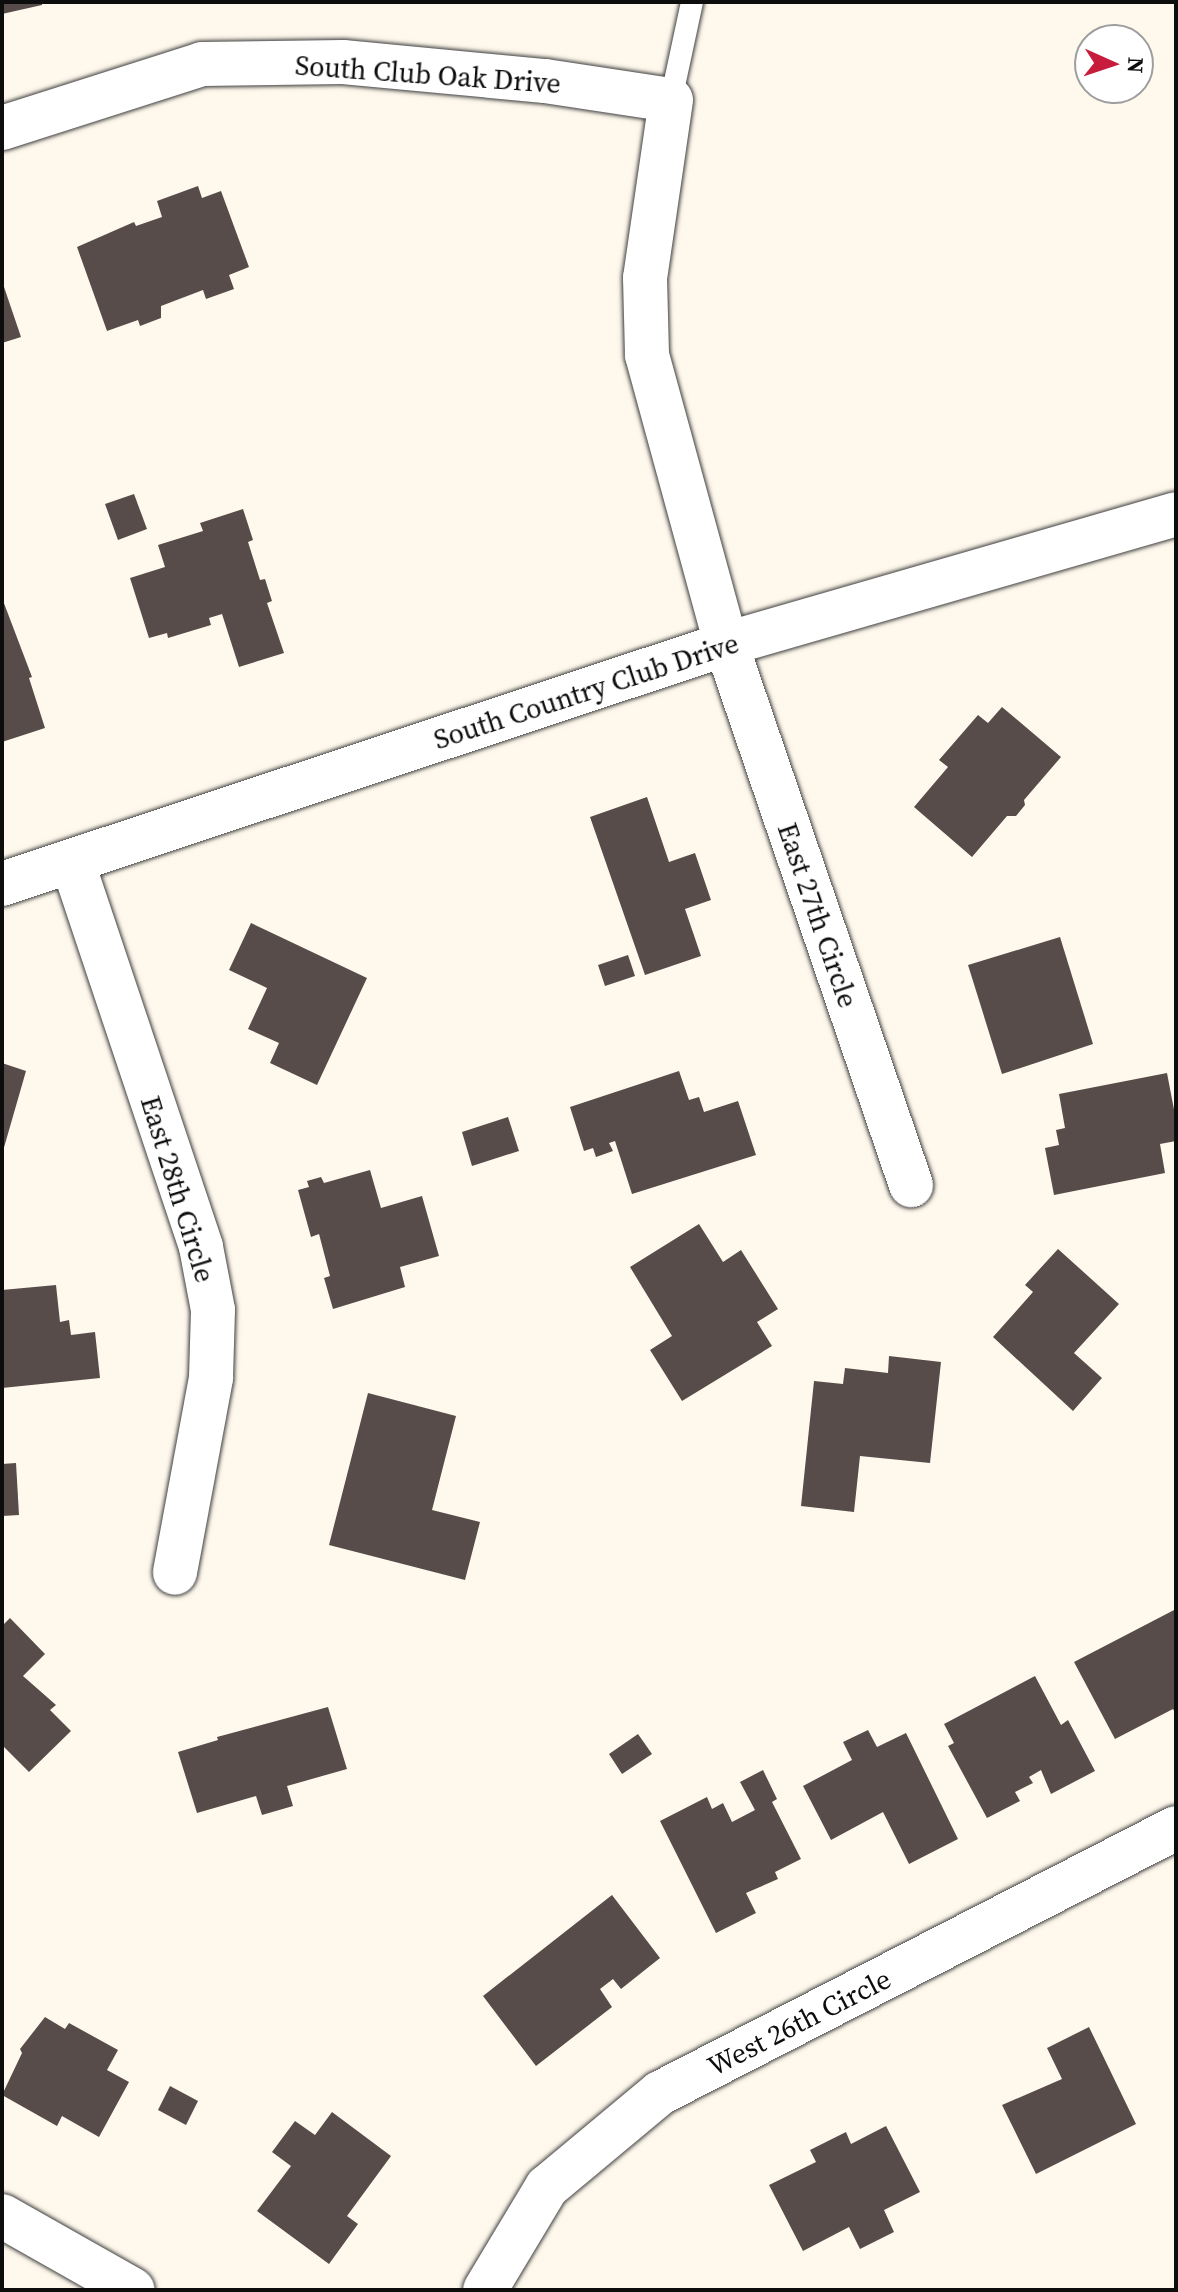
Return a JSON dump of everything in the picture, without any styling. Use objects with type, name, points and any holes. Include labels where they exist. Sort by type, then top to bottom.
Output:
[{"type":"street","name":"South Club Oak Drive","points":[[2,128],[202,64],[343,62],[545,81],[671,100]]},
{"type":"street","name":"East 27th Circle","points":[[671,100],[645,278],[647,355],[726,644],[911,1185]]},
{"type":"street","name":"South Country Club Drive","points":[[2,884],[726,644],[1176,514]]},
{"type":"street","name":"East 28th Circle","points":[[72,861],[201,1247],[213,1310],[211,1378],[175,1573]]},
{"type":"street","name":"West 26th Circle","points":[[485,2290],[547,2187],[660,2093],[1176,1828]]},
{"type":"street","points":[[2,2216],[133,2290]]},
{"type":"lane","points":[[671,100],[692,2]]},
{"type":"building","points":[[2,2],[42,2],[42,5],[2,14]]},
{"type":"building","points":[[198,186],[202,198],[221,191],[249,267],[229,275],[234,289],[206,299],[203,290],[161,306],[161,318],[140,326],[138,320],[107,331],[77,247],[134,222],[136,226],[162,217],[157,201]]},
{"type":"building","points":[[2,281],[21,337],[2,343]]},
{"type":"building","points":[[134,494],[147,529],[118,540],[105,504]]},
{"type":"building","points":[[243,509],[253,540],[248,542],[260,580],[265,579],[272,601],[267,603],[284,653],[239,667],[222,614],[209,618],[211,625],[168,638],[167,633],[149,638],[130,578],[165,567],[158,545],[203,531],[200,523]]},
{"type":"building","points":[[2,598],[32,677],[29,678],[45,728],[2,742]]},
{"type":"building","points":[[1002,707],[1061,757],[1024,800],[1025,805],[1016,816],[1007,816],[972,857],[914,807],[948,767],[939,760],[978,715],[988,723]]},
{"type":"building","points":[[647,797],[669,862],[695,853],[711,900],[685,909],[701,956],[645,975],[590,817]]},
{"type":"building","points":[[251,923],[367,978],[317,1085],[270,1063],[279,1043],[248,1029],[267,988],[229,970]]},
{"type":"building","points":[[1060,937],[1093,1044],[1002,1074],[968,965]]},
{"type":"building","points":[[628,955],[635,976],[605,986],[598,965]]},
{"type":"building","points":[[2,1063],[26,1071],[3,1151],[2,1151]]},
{"type":"building","points":[[679,1071],[689,1100],[699,1097],[704,1112],[738,1101],[756,1155],[632,1194],[615,1141],[609,1143],[613,1151],[596,1157],[593,1148],[584,1151],[570,1107]]},
{"type":"building","points":[[1167,1073],[1176,1120],[1176,1141],[1160,1144],[1165,1173],[1054,1195],[1045,1148],[1059,1145],[1056,1130],[1065,1128],[1059,1094]]},
{"type":"building","points":[[508,1117],[519,1151],[472,1166],[462,1132]]},
{"type":"building","points":[[370,1170],[381,1208],[422,1196],[439,1256],[400,1267],[405,1287],[333,1309],[324,1278],[330,1276],[319,1234],[311,1237],[298,1190],[309,1187],[307,1181],[321,1177],[324,1183]]},
{"type":"building","points":[[699,1224],[723,1262],[741,1250],[778,1309],[757,1322],[772,1346],[682,1401],[650,1350],[672,1336],[630,1267]]},
{"type":"building","points":[[1058,1249],[1119,1304],[1074,1353],[1102,1378],[1073,1411],[993,1337],[1033,1292],[1025,1285]]},
{"type":"building","points":[[56,1285],[60,1322],[69,1320],[71,1335],[95,1332],[100,1378],[2,1388],[2,1290]]},
{"type":"building","points":[[889,1356],[941,1362],[930,1463],[860,1456],[854,1512],[801,1506],[814,1381],[843,1384],[845,1368],[888,1373]]},
{"type":"building","points":[[368,1393],[456,1416],[432,1510],[480,1522],[465,1580],[329,1545]]},
{"type":"building","points":[[16,1463],[19,1515],[2,1516],[2,1464]]},
{"type":"building","points":[[1176,1609],[1176,1714],[1173,1709],[1115,1739],[1074,1662]]},
{"type":"building","points":[[10,1618],[45,1654],[23,1676],[56,1705],[50,1710],[71,1731],[29,1772],[2,1745],[2,1626]]},
{"type":"building","points":[[1035,1676],[1061,1725],[1068,1720],[1095,1771],[1051,1794],[1041,1770],[1029,1777],[1033,1783],[1015,1792],[1020,1801],[987,1818],[948,1746],[954,1743],[944,1724]]},
{"type":"building","points":[[328,1707],[347,1769],[287,1786],[293,1806],[262,1815],[256,1796],[197,1813],[178,1752],[218,1740],[217,1737]]},
{"type":"building","points":[[868,1730],[877,1747],[906,1733],[958,1839],[909,1864],[883,1812],[831,1840],[803,1786],[852,1760],[843,1742]]},
{"type":"building","points":[[638,1734],[652,1754],[622,1774],[609,1754]]},
{"type":"building","points":[[763,1770],[777,1799],[772,1802],[801,1859],[775,1872],[778,1879],[746,1893],[756,1913],[716,1933],[660,1821],[707,1797],[712,1809],[723,1803],[732,1822],[755,1810],[740,1782]]},
{"type":"building","points":[[612,1895],[660,1958],[621,1989],[613,1979],[600,1989],[612,2007],[536,2066],[483,1996]]},
{"type":"building","points":[[45,2017],[65,2029],[69,2023],[118,2050],[107,2070],[129,2082],[99,2137],[62,2116],[57,2126],[2,2095],[22,2053],[20,2049]]},
{"type":"building","points":[[1089,2027],[1136,2124],[1036,2174],[1002,2105],[1062,2079],[1047,2048]]},
{"type":"building","points":[[170,2086],[198,2101],[186,2125],[158,2110]]},
{"type":"building","points":[[332,2112],[391,2156],[347,2216],[358,2224],[329,2264],[257,2211],[291,2166],[272,2152],[295,2121],[315,2135]]},
{"type":"building","points":[[886,2126],[920,2192],[884,2210],[894,2232],[860,2249],[849,2227],[803,2251],[769,2185],[816,2162],[810,2150],[846,2132],[851,2144]]}]
